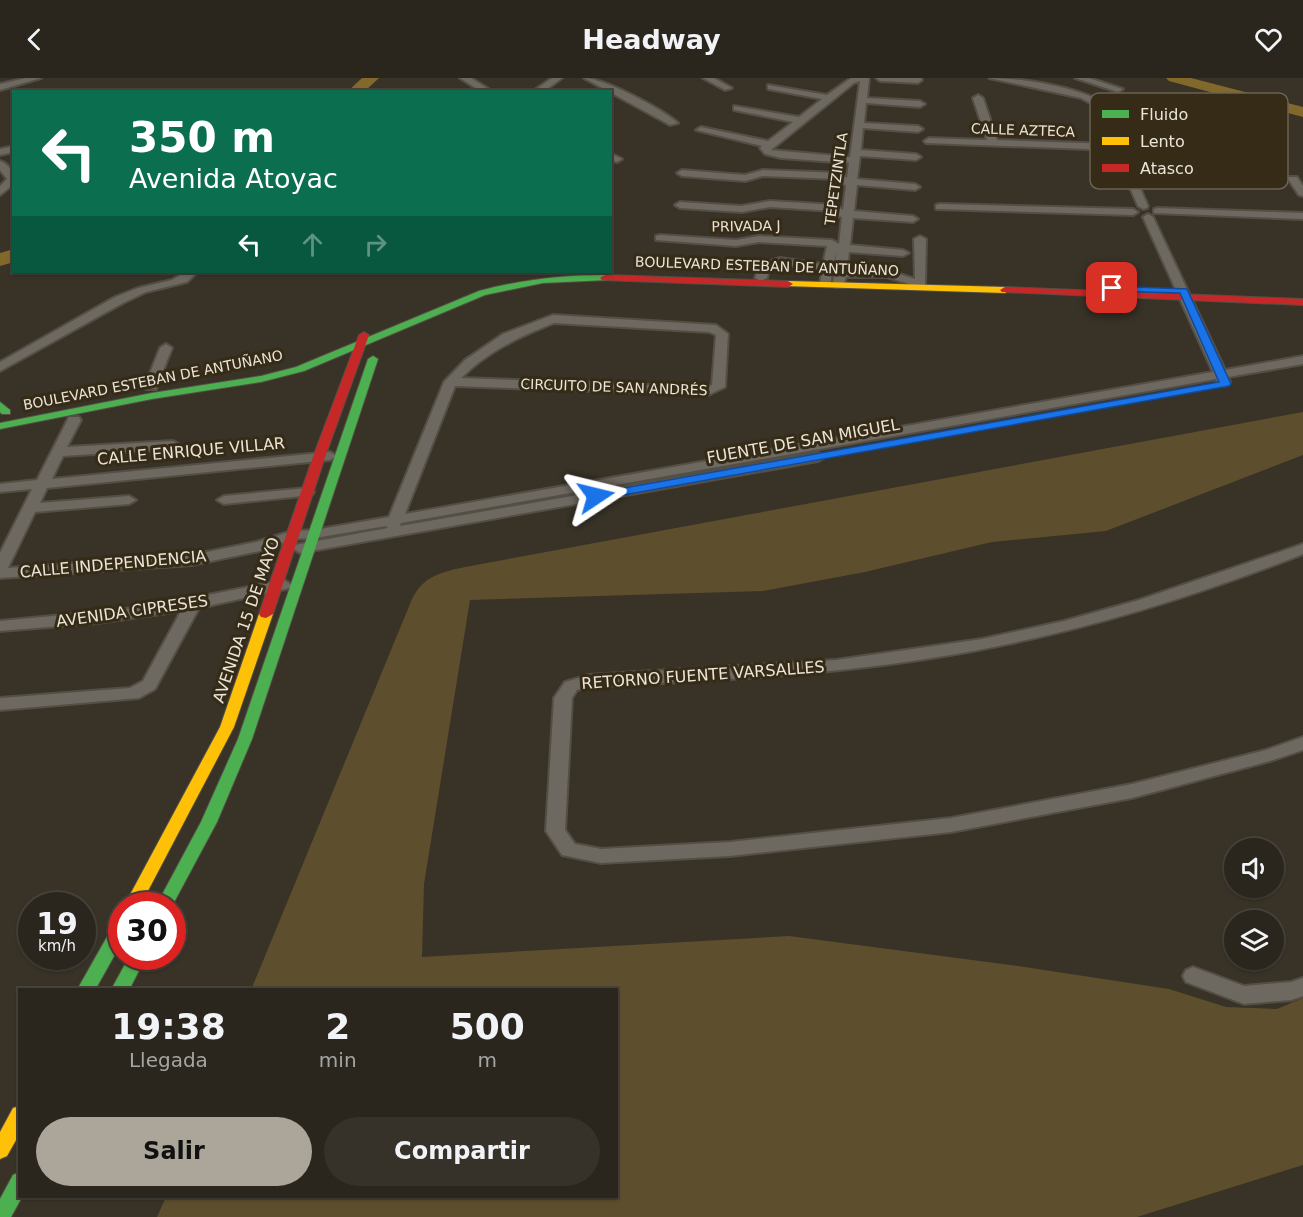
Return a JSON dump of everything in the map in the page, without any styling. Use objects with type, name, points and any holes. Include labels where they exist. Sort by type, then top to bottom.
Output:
[{"type":"main road","name":"BOULEVARD ESTEBAN DE ANTUÑANO","points":[[2,410],[257,369],[371,336],[428,302],[468,286],[509,276],[558,273]]},
{"type":"main road","name":"BOULEVARD ESTEBAN DE ANTUÑANO","points":[[605,273],[833,278],[1303,296]]},
{"type":"main road","name":"BOULEVARD ESTEBAN DE ANTUÑANO","points":[[0,426],[152,396],[261,380],[300,369],[371,336],[482,293],[533,281],[578,277],[833,278],[1185,293],[1303,302]]},
{"type":"main road","name":"AVENIDA 15 DE MAYO","points":[[139,892],[227,727],[319,457],[348,383],[371,336]]},
{"type":"main road","points":[[172,892],[209,822],[245,739],[342,454],[371,336]]},
{"type":"main road","points":[[261,380],[325,375],[348,383]]},
{"type":"main road","points":[[87,988],[108,951]]},
{"type":"main road","points":[[121,988],[131,970]]},
{"type":"main road","points":[[0,1150],[17,1123]]},
{"type":"main road","points":[[1,1215],[18,1185]]},
{"type":"street","points":[[0,87],[38,78]]},
{"type":"street","points":[[464,78],[485,90]]},
{"type":"street","points":[[539,90],[558,78]]},
{"type":"street","points":[[588,78],[673,123]]},
{"type":"street","points":[[706,78],[728,88]]},
{"type":"street","points":[[860,78],[851,81],[765,148],[774,154],[850,158],[916,157]]},
{"type":"street","name":"TEPETZINTLA","points":[[833,278],[838,212],[858,125],[865,78]]},
{"type":"street","points":[[880,78],[918,80]]},
{"type":"street","points":[[993,78],[1090,99]]},
{"type":"street","points":[[1079,78],[1118,89]]},
{"type":"street","points":[[771,87],[828,98]]},
{"type":"street","points":[[978,98],[993,143]]},
{"type":"street","points":[[862,100],[920,104]]},
{"type":"street","points":[[737,108],[799,120]]},
{"type":"street","points":[[858,125],[918,129]]},
{"type":"street","points":[[701,130],[768,144]]},
{"type":"street","name":"CALLE AZTECA","points":[[929,141],[1090,146]]},
{"type":"street","points":[[0,164],[12,178],[0,192]]},
{"type":"street","points":[[682,173],[745,178],[780,173],[903,253]]},
{"type":"street","points":[[1293,179],[1303,193]]},
{"type":"street","points":[[838,212],[915,187]]},
{"type":"street","points":[[1138,189],[1223,379]]},
{"type":"street","points":[[680,205],[742,209],[770,204],[913,219]]},
{"type":"street","points":[[940,207],[1132,212],[1132,209],[1303,216]]},
{"type":"street","name":"PRIVADA J","points":[[660,238],[736,243],[759,239],[838,212]]},
{"type":"street","points":[[917,282],[920,239]]},
{"type":"street","points":[[0,367],[120,300],[145,289],[181,280],[190,273]]},
{"type":"street","name":"CIRCUITO DE SAN ANDRÉS","points":[[387,534],[397,518],[450,382],[469,363],[507,337],[553,319],[712,328],[722,334],[718,387],[708,391],[450,382]]},
{"type":"street","points":[[151,386],[166,348]]},
{"type":"street","name":"FUENTE DE SAN MIGUEL","points":[[313,541],[387,534],[1223,379],[1303,360]]},
{"type":"street","name":"FUENTE DE SAN MIGUEL","points":[[313,541],[397,518],[1223,379],[1303,370]]},
{"type":"street","points":[[0,568],[74,420]]},
{"type":"street","points":[[58,452],[173,446]]},
{"type":"street","name":"CALLE ENRIQUE VILLAR","points":[[0,488],[342,454]]},
{"type":"street","points":[[224,500],[307,492]]},
{"type":"street","points":[[30,508],[129,500]]},
{"type":"street","name":"CALLE INDEPENDENCIA","points":[[0,573],[192,560],[260,546],[313,541]]},
{"type":"street","name":"RETORNO FUENTE VARSALLES","points":[[1303,549],[1177,596],[1097,618],[982,644],[858,663],[723,675],[590,681],[571,686],[563,698],[555,831],[569,850],[601,856],[730,849],[951,825],[1132,791],[1303,743]]},
{"type":"street","name":"AVENIDA CIPRESES","points":[[0,626],[193,604],[275,586],[298,585]]},
{"type":"street","points":[[0,704],[133,694],[142,690],[149,685],[193,604]]},
{"type":"street","points":[[1193,976],[1244,995],[1291,991],[1303,987]]},
{"type":"shaded area","points":[[1303,412],[1303,455],[1106,531],[992,542],[865,572],[763,591],[470,600],[424,884],[422,957],[789,936],[1018,966],[1169,989],[1226,1007],[1277,1009],[1303,998],[1303,1165],[1137,1217],[157,1217],[166,1198],[618,1198],[618,988],[252,988],[416,591],[434,576],[465,567]]},
{"type":"waterway","points":[[356,90],[371,78]]},
{"type":"waterway","points":[[1174,78],[1227,93]]},
{"type":"waterway","points":[[1288,108],[1303,112]]},
{"type":"waterway","points":[[0,260],[12,256]]},
{"type":"traffic: fast","points":[[0,426],[152,396],[261,379],[300,369],[482,293],[512,285],[543,281],[605,278]]},
{"type":"traffic: fast","points":[[172,892],[209,822],[245,739],[373,359]]},
{"type":"traffic: fast","points":[[0,405],[6,412]]},
{"type":"traffic: fast","points":[[87,988],[108,951]]},
{"type":"traffic: fast","points":[[121,988],[131,970]]},
{"type":"traffic: fast","points":[[1,1217],[18,1185]]},
{"type":"traffic: slow","points":[[788,284],[1005,290]]},
{"type":"traffic: slow","points":[[139,892],[227,727],[266,614]]},
{"type":"traffic: slow","points":[[0,1150],[18,1118]]},
{"type":"traffic: jam","points":[[605,278],[788,284]]},
{"type":"traffic: jam","points":[[1005,290],[1303,302]]},
{"type":"traffic: jam","points":[[266,614],[319,457],[364,335]]},
{"type":"route","points":[[596,496],[1225,384],[1183,291],[1112,288]]}]
